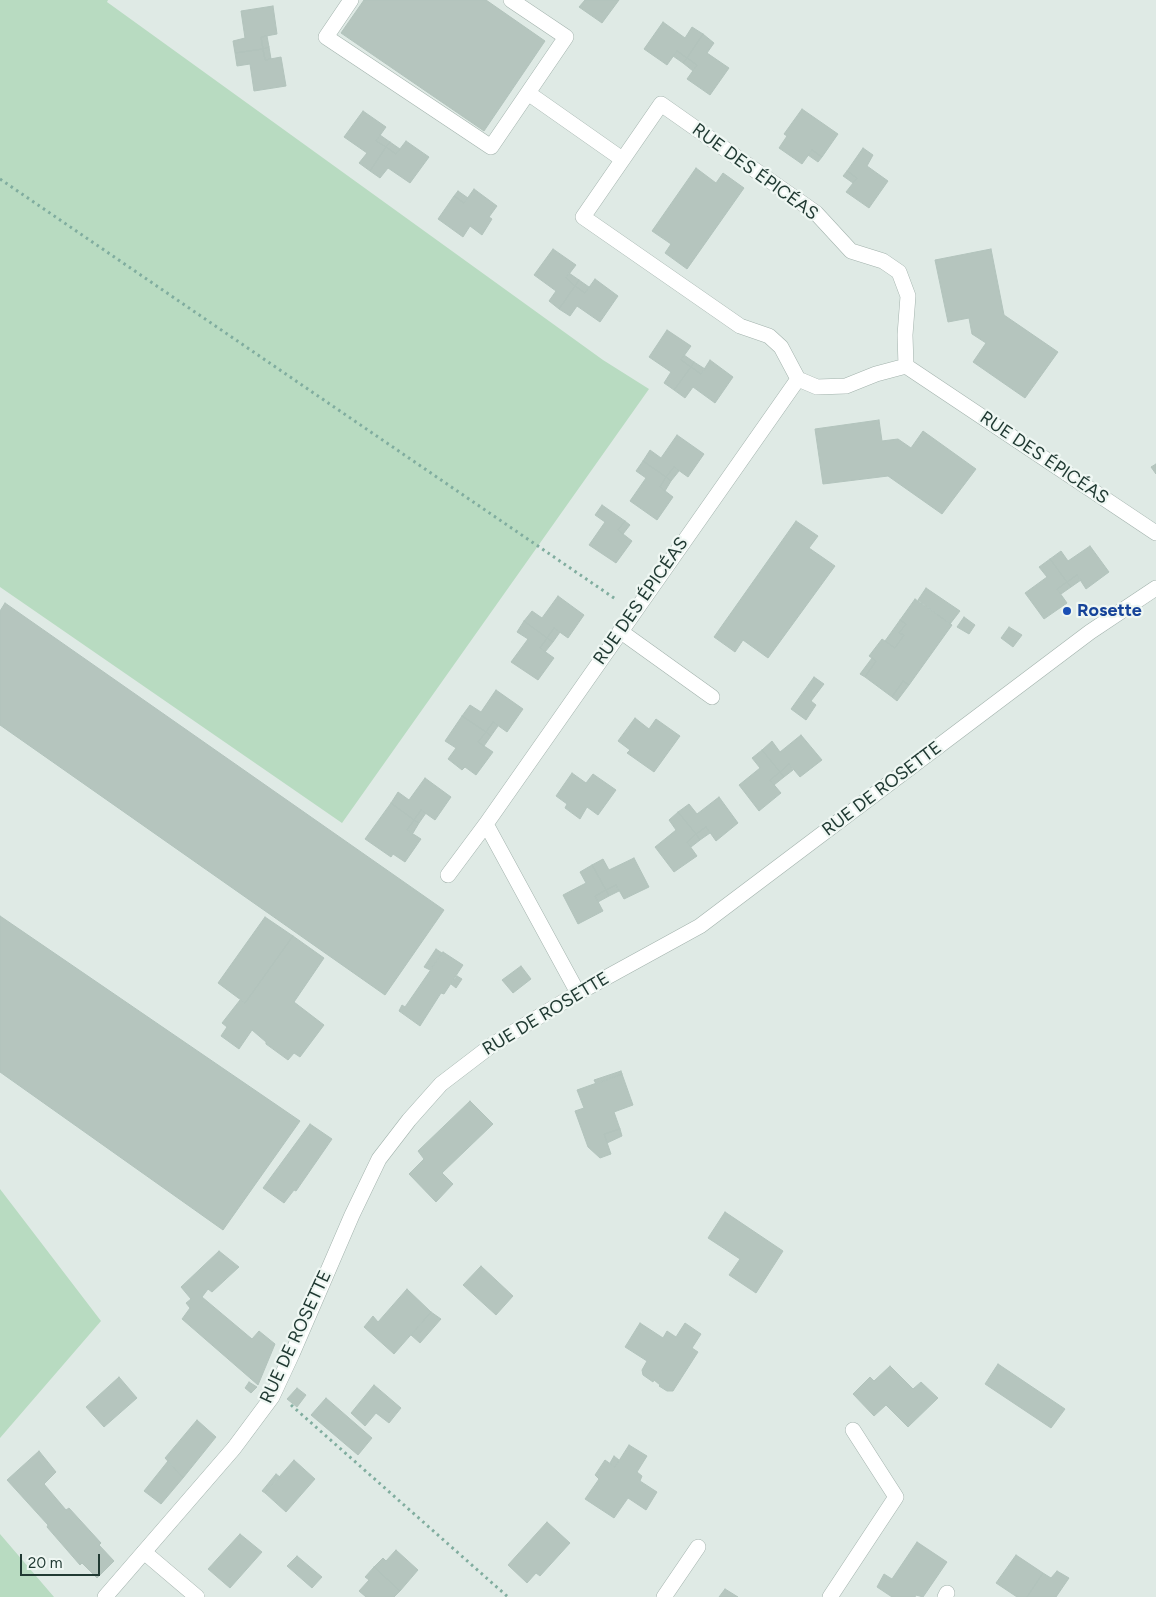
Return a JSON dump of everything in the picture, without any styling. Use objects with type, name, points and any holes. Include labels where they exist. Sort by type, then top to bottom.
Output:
[{"type":"street","points":[[351,0],[326,36],[490,147],[566,37],[511,0]]},
{"type":"street","points":[[528,93],[622,159]]},
{"type":"street","name":"RUE DES ÉPICÉAS","points":[[448,875],[486,824],[798,379],[781,347],[769,336],[740,326],[583,217],[660,104],[816,213],[851,251],[883,261],[899,272],[908,296],[905,335],[906,366],[1156,533]]},
{"type":"street","points":[[798,379],[818,387],[846,386],[876,374],[906,366]]},
{"type":"street","name":"RUE DE ROSETTE","points":[[105,1597],[234,1448],[272,1397],[379,1159],[408,1120],[441,1084],[492,1045],[578,993],[700,926],[1090,632],[1156,588]]},
{"type":"street","points":[[620,631],[712,696]]},
{"type":"street","points":[[486,824],[578,993]]},
{"type":"street","points":[[830,1597],[896,1497],[853,1430]]},
{"type":"street","points":[[664,1597],[698,1547]]},
{"type":"street","points":[[144,1552],[197,1597]]},
{"type":"path","points":[[0,178],[634,611]]},
{"type":"path","points":[[275,1390],[508,1597]]},
{"type":"green space","points":[[0,0],[108,0],[107,2],[603,360],[649,389],[342,823],[0,587]]},
{"type":"green space","points":[[0,1189],[101,1321],[0,1438]]},
{"type":"green space","points":[[0,1534],[54,1597],[0,1597]]},
{"type":"building","points":[[364,0],[486,0],[545,41],[484,131],[341,33]]},
{"type":"building","points":[[585,0],[619,0],[602,23],[579,7]]},
{"type":"building","points":[[273,6],[277,34],[261,37],[263,49],[235,53],[233,41],[245,38],[241,11]]},
{"type":"building","points":[[663,22],[685,38],[692,27],[703,34],[687,58],[677,51],[667,65],[644,49]]},
{"type":"building","points":[[703,34],[714,43],[707,53],[729,68],[710,95],[687,79],[697,65],[687,58]]},
{"type":"building","points":[[267,36],[269,47],[263,49],[261,37]]},
{"type":"building","points":[[269,47],[271,59],[265,60],[263,49]]},
{"type":"building","points":[[263,49],[265,60],[281,57],[286,86],[254,91],[250,64],[237,66],[235,53]]},
{"type":"building","points":[[677,51],[687,58],[683,63],[673,56]]},
{"type":"building","points":[[687,58],[697,65],[693,71],[683,63]]},
{"type":"building","points":[[802,109],[838,134],[822,157],[812,150],[802,164],[779,148],[787,136],[784,134]]},
{"type":"building","points":[[363,111],[386,127],[376,141],[386,147],[370,171],[359,163],[367,153],[344,137]]},
{"type":"building","points":[[380,135],[390,142],[386,147],[376,141]]},
{"type":"building","points":[[406,141],[429,157],[410,183],[388,168],[380,178],[370,171],[386,147],[396,154]]},
{"type":"building","points":[[390,142],[400,149],[396,154],[386,147]]},
{"type":"building","points":[[863,148],[873,155],[867,166],[888,181],[869,208],[846,192],[857,178],[847,171]]},
{"type":"building","points":[[812,150],[822,157],[818,162],[808,155]]},
{"type":"building","points":[[696,168],[716,183],[723,173],[744,188],[687,269],[665,253],[671,244],[652,231]]},
{"type":"building","points":[[847,171],[857,178],[853,183],[843,176]]},
{"type":"building","points":[[474,189],[497,206],[489,217],[492,219],[482,235],[470,226],[463,237],[438,219],[454,196],[464,203]]},
{"type":"building","points":[[458,191],[468,198],[464,203],[454,196]]},
{"type":"building","points":[[553,249],[576,265],[566,278],[575,286],[559,309],[549,301],[556,291],[534,275]]},
{"type":"building","points":[[991,249],[1004,315],[1058,352],[1025,398],[973,362],[986,343],[972,334],[969,318],[948,322],[935,260]]},
{"type":"building","points":[[569,273],[579,280],[575,286],[566,278]]},
{"type":"building","points":[[595,279],[618,296],[600,322],[577,306],[570,316],[559,309],[575,286],[585,293]]},
{"type":"building","points":[[579,280],[589,287],[585,293],[575,286]]},
{"type":"building","points":[[667,330],[691,346],[681,360],[691,367],[674,390],[664,383],[671,372],[649,357]]},
{"type":"building","points":[[684,355],[694,362],[691,367],[681,360]]},
{"type":"building","points":[[710,360],[733,377],[715,403],[693,387],[685,398],[674,390],[691,367],[701,374]]},
{"type":"building","points":[[694,362],[705,369],[701,374],[691,367]]},
{"type":"building","points":[[879,420],[882,441],[898,439],[911,448],[923,431],[976,469],[942,514],[888,476],[823,484],[815,429]]},
{"type":"building","points":[[677,435],[704,454],[688,477],[674,467],[666,477],[643,461],[650,450],[661,458]]},
{"type":"building","points":[[643,461],[666,477],[660,487],[673,497],[657,520],[630,501],[646,478],[636,471]]},
{"type":"building","points":[[1156,464],[1156,474],[1151,467]]},
{"type":"building","points":[[674,467],[679,471],[671,481],[666,477]]},
{"type":"building","points":[[666,477],[671,481],[665,491],[660,487]]},
{"type":"building","points":[[602,505],[625,521],[618,530],[632,541],[616,563],[589,545],[605,522],[595,515]]},
{"type":"building","points":[[625,521],[630,525],[623,534],[618,530]]},
{"type":"building","points":[[796,521],[818,536],[809,548],[835,566],[768,658],[743,640],[735,652],[714,637]]},
{"type":"building","points":[[1090,546],[1109,572],[1086,589],[1077,575],[1067,582],[1050,559],[1061,551],[1068,561]]},
{"type":"building","points":[[1050,559],[1067,582],[1057,589],[1067,603],[1044,619],[1025,593],[1047,577],[1039,567]]},
{"type":"building","points":[[1077,575],[1081,580],[1071,587],[1067,582]]},
{"type":"building","points":[[1067,582],[1071,587],[1061,594],[1057,589]]},
{"type":"building","points":[[926,588],[960,611],[950,624],[918,600]]},
{"type":"building","points":[[558,596],[584,615],[568,638],[554,628],[547,638],[524,621],[532,611],[542,618]]},
{"type":"building","points":[[915,599],[952,625],[909,685],[903,681],[892,697],[865,677],[876,661],[869,656],[882,639],[895,648],[904,635],[899,633],[906,624],[900,620]]},
{"type":"building","points":[[5,603],[444,910],[385,995],[0,725],[0,611]]},
{"type":"building","points":[[964,617],[975,625],[969,634],[957,627]]},
{"type":"building","points":[[900,620],[906,624],[899,633],[904,635],[895,648],[885,641]]},
{"type":"building","points":[[524,621],[547,638],[540,648],[554,658],[538,680],[511,662],[528,639],[517,632]]},
{"type":"building","points":[[1009,627],[1022,635],[1013,647],[1001,638]]},
{"type":"building","points":[[554,628],[560,632],[553,642],[547,638]]},
{"type":"building","points":[[547,638],[553,642],[545,652],[540,648]]},
{"type":"building","points":[[872,658],[876,661],[865,677],[860,674]]},
{"type":"building","points":[[814,677],[824,684],[811,701],[816,705],[806,720],[791,709]]},
{"type":"building","points":[[903,681],[909,685],[897,701],[892,697]]},
{"type":"building","points":[[496,690],[523,709],[507,732],[493,722],[486,732],[462,716],[470,705],[481,712]]},
{"type":"building","points":[[462,716],[486,732],[478,742],[493,752],[476,775],[465,767],[462,770],[448,759],[456,748],[445,741]]},
{"type":"building","points":[[635,718],[649,729],[656,719],[680,736],[654,772],[627,753],[630,750],[618,741]]},
{"type":"building","points":[[493,722],[498,726],[491,736],[486,732]]},
{"type":"building","points":[[486,732],[491,736],[484,746],[478,742]]},
{"type":"building","points":[[801,735],[822,760],[800,777],[789,764],[780,772],[762,750],[772,741],[780,752]]},
{"type":"building","points":[[762,750],[780,772],[770,780],[781,793],[759,811],[739,785],[760,768],[752,758]]},
{"type":"building","points":[[789,764],[793,770],[784,777],[780,772]]},
{"type":"building","points":[[780,772],[784,777],[774,785],[770,780]]},
{"type":"building","points":[[572,773],[586,783],[593,774],[616,790],[598,815],[587,807],[580,819],[565,808],[567,804],[556,796]]},
{"type":"building","points":[[425,778],[451,797],[435,820],[421,810],[414,820],[391,803],[398,792],[409,800]]},
{"type":"building","points":[[719,797],[738,823],[716,841],[706,827],[696,834],[678,812],[689,804],[697,814]]},
{"type":"building","points":[[391,803],[414,820],[407,830],[421,839],[405,862],[393,854],[391,857],[365,839]]},
{"type":"building","points":[[421,810],[426,813],[419,823],[414,820]]},
{"type":"building","points":[[678,812],[696,834],[687,842],[697,856],[674,872],[655,847],[676,830],[669,820]]},
{"type":"building","points":[[414,820],[419,823],[413,833],[407,830]]},
{"type":"building","points":[[706,827],[710,833],[700,840],[696,834]]},
{"type":"building","points":[[696,834],[700,840],[691,847],[687,842]]},
{"type":"building","points":[[634,858],[649,887],[624,899],[616,885],[606,890],[592,865],[603,859],[609,870]]},
{"type":"building","points":[[592,865],[606,890],[595,896],[603,911],[578,924],[563,895],[586,883],[580,872]]},
{"type":"building","points":[[616,885],[619,891],[609,896],[606,890]]},
{"type":"building","points":[[606,890],[609,896],[598,902],[595,896]]},
{"type":"building","points":[[0,916],[300,1121],[223,1230],[0,1072]]},
{"type":"building","points":[[265,917],[293,936],[245,1003],[218,983]]},
{"type":"building","points":[[293,936],[324,958],[294,1002],[324,1025],[300,1057],[294,1053],[288,1060],[266,1044],[252,1030],[239,1049],[221,1036],[227,1027],[222,1023],[240,1000],[245,1003]]},
{"type":"building","points":[[436,949],[442,953],[430,970],[424,967]]},
{"type":"building","points":[[443,952],[463,965],[444,994],[441,993],[420,1026],[399,1011],[402,1005],[405,1007]]},
{"type":"building","points":[[521,966],[531,979],[513,993],[502,980]]},
{"type":"building","points":[[457,976],[462,979],[456,988],[451,984]]},
{"type":"building","points":[[621,1071],[622,1074],[596,1084],[594,1080]]},
{"type":"building","points":[[622,1074],[633,1105],[614,1112],[620,1129],[604,1134],[611,1154],[600,1158],[588,1147],[575,1111],[584,1108],[577,1090]]},
{"type":"building","points":[[470,1101],[493,1124],[442,1173],[453,1184],[436,1202],[409,1174],[424,1159],[418,1151]]},
{"type":"building","points":[[310,1124],[332,1139],[296,1191],[294,1190],[284,1203],[263,1188]]},
{"type":"building","points":[[620,1129],[622,1136],[607,1143],[604,1134]]},
{"type":"building","points":[[725,1212],[783,1251],[756,1293],[729,1275],[740,1259],[708,1238]]},
{"type":"building","points":[[219,1251],[239,1267],[212,1292],[208,1289],[202,1297],[252,1339],[259,1331],[275,1344],[258,1385],[182,1319],[190,1308],[186,1303],[191,1299],[181,1287]]},
{"type":"building","points":[[481,1266],[513,1296],[496,1315],[463,1285]]},
{"type":"building","points":[[407,1289],[431,1312],[394,1354],[364,1327],[373,1316],[378,1322]]},
{"type":"building","points":[[431,1312],[441,1319],[420,1343],[411,1335]]},
{"type":"building","points":[[640,1323],[663,1338],[667,1331],[676,1337],[685,1323],[701,1334],[692,1348],[698,1352],[673,1391],[667,1391],[654,1380],[653,1382],[643,1375],[642,1370],[647,1361],[625,1347]]},
{"type":"building","points":[[998,1364],[1065,1409],[1051,1428],[985,1384]]},
{"type":"building","points":[[890,1366],[913,1389],[921,1382],[938,1398],[908,1427],[886,1405],[874,1416],[853,1394],[870,1377],[874,1381]]},
{"type":"building","points":[[119,1377],[137,1398],[104,1427],[86,1407]]},
{"type":"building","points":[[249,1382],[257,1387],[251,1393],[245,1388]]},
{"type":"building","points":[[374,1385],[401,1408],[389,1423],[376,1413],[365,1426],[351,1413]]},
{"type":"building","points":[[297,1388],[306,1395],[297,1407],[287,1399]]},
{"type":"building","points":[[326,1398],[372,1438],[358,1455],[311,1415]]},
{"type":"building","points":[[197,1420],[216,1437],[183,1478],[165,1458]]},
{"type":"building","points":[[629,1445],[647,1456],[637,1472],[642,1476],[640,1481],[657,1492],[646,1510],[628,1498],[614,1518],[585,1499],[599,1479],[595,1475],[605,1460],[615,1467]]},
{"type":"building","points":[[39,1451],[56,1472],[44,1484],[66,1510],[69,1508],[101,1543],[99,1545],[114,1561],[97,1578],[82,1563],[80,1565],[47,1527],[48,1525],[7,1480]]},
{"type":"building","points":[[614,1456],[619,1460],[615,1467],[610,1463]]},
{"type":"building","points":[[294,1460],[315,1479],[286,1512],[265,1493]]},
{"type":"building","points":[[168,1461],[183,1478],[161,1504],[144,1491]]},
{"type":"building","points":[[276,1474],[280,1477],[265,1493],[262,1491]]},
{"type":"building","points":[[547,1522],[570,1543],[540,1576],[536,1573],[527,1583],[508,1565]]},
{"type":"building","points":[[240,1534],[262,1552],[230,1588],[208,1569]]},
{"type":"building","points":[[917,1542],[947,1562],[923,1597],[916,1595],[915,1597],[892,1597],[877,1587],[884,1574],[892,1579]]},
{"type":"building","points":[[396,1550],[418,1570],[400,1591],[374,1567],[383,1558],[386,1561]]},
{"type":"building","points":[[1016,1555],[1043,1573],[1027,1597],[1017,1597],[996,1583]]},
{"type":"building","points":[[297,1556],[322,1577],[312,1588],[287,1566]]},
{"type":"building","points":[[374,1567],[400,1591],[394,1597],[366,1597],[359,1591],[369,1580],[365,1577]]},
{"type":"building","points":[[1057,1571],[1069,1578],[1056,1597],[1027,1597],[1043,1573],[1051,1578]]},
{"type":"building","points":[[725,1589],[738,1597],[719,1597]]},
{"type":"place","name":"Rosette","points":[[1067,611]]}]
